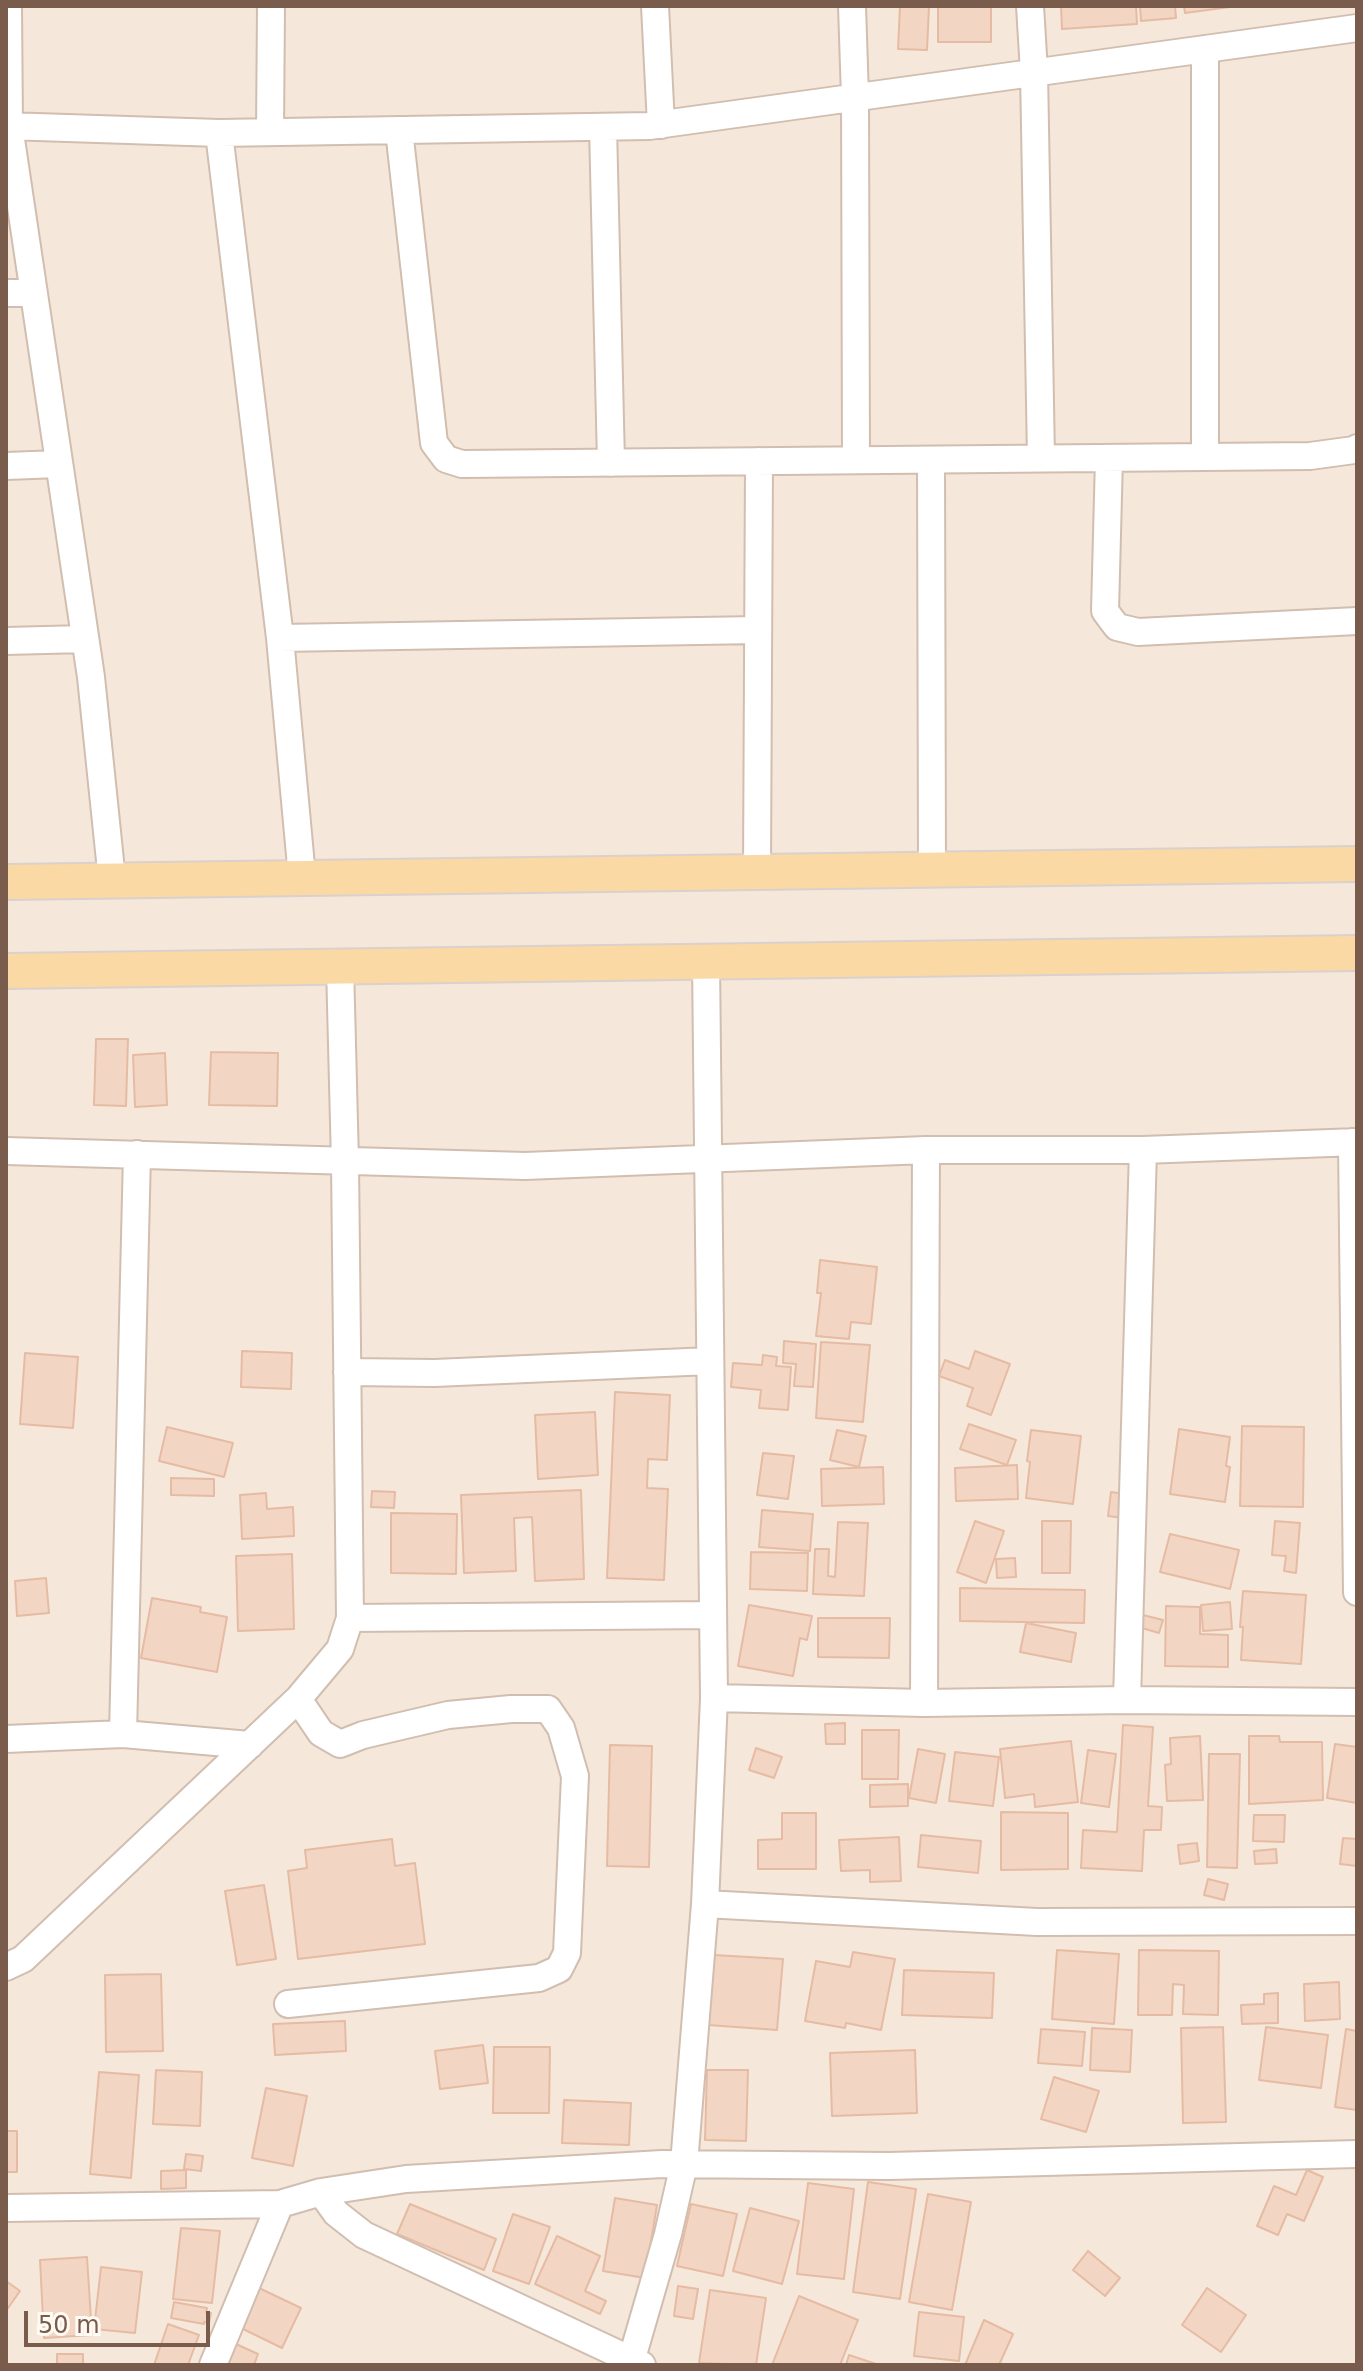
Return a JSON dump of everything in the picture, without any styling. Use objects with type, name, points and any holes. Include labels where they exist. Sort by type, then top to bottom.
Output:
[{"type":"main road","points":[[6,882],[1357,864]]},
{"type":"main road","points":[[6,971],[1357,953]]},
{"type":"street","points":[[8,6],[7,126],[91,677],[112,880]]},
{"type":"street","points":[[270,132],[271,6]]},
{"type":"street","points":[[655,6],[661,125]]},
{"type":"street","points":[[852,6],[856,460]]},
{"type":"street","points":[[1030,6],[1041,458]]},
{"type":"street","points":[[7,126],[219,133],[661,125],[1357,28]]},
{"type":"street","points":[[1205,49],[1205,457]]},
{"type":"street","points":[[603,127],[611,463]]},
{"type":"street","points":[[399,130],[434,443],[446,459],[462,464],[1310,456],[1357,448]]},
{"type":"street","points":[[219,133],[280,638],[302,877]]},
{"type":"street","points":[[6,293],[33,293]]},
{"type":"street","points":[[1109,458],[1105,611],[1117,627],[1138,632],[1357,621]]},
{"type":"street","points":[[931,460],[932,869]]},
{"type":"street","points":[[757,871],[759,461]]},
{"type":"street","points":[[6,466],[59,464]]},
{"type":"street","points":[[280,638],[758,630]]},
{"type":"street","points":[[6,641],[85,639]]},
{"type":"street","points":[[321,2192],[336,2213],[364,2235],[635,2363],[684,2164],[705,1904],[714,1698],[706,961]]},
{"type":"street","points":[[6,1967],[23,1959],[250,1745],[298,1699],[340,1649],[350,1618],[340,966]]},
{"type":"street","points":[[6,1151],[525,1166],[926,1150],[1143,1150],[1355,1142],[1357,1592]]},
{"type":"street","points":[[924,1703],[926,1150]]},
{"type":"street","points":[[1127,1700],[1143,1150]]},
{"type":"street","points":[[123,1734],[137,1154]]},
{"type":"street","points":[[347,1372],[435,1373],[710,1361]]},
{"type":"street","points":[[350,1618],[713,1615]]},
{"type":"street","points":[[714,1698],[924,1703],[1127,1700],[1357,1702]]},
{"type":"street","points":[[288,2004],[539,1978],[559,1969],[567,1953],[574,1808],[575,1776],[561,1728],[548,1709],[448,1715],[363,1735],[340,1744],[321,1733],[298,1699]]},
{"type":"street","points":[[6,1739],[123,1734],[250,1745]]},
{"type":"street","points":[[705,1904],[1037,1922],[1357,1921]]},
{"type":"street","points":[[6,2208],[280,2204],[321,2192],[406,2179],[684,2164],[904,2166],[1357,2154]]},
{"type":"street","points":[[213,2365],[280,2204]]},
{"type":"shaded area","points":[[6,6],[1357,6],[1357,2365],[6,2365]]},
{"type":"building","points":[[900,6],[929,6],[927,50],[898,49]]},
{"type":"building","points":[[938,6],[991,6],[991,42],[938,42]]},
{"type":"building","points":[[1061,6],[1136,6],[1137,24],[1062,29]]},
{"type":"building","points":[[1140,6],[1175,6],[1176,18],[1141,21]]},
{"type":"building","points":[[1184,6],[1230,6],[1230,7],[1185,13]]},
{"type":"building","points":[[96,1039],[128,1039],[126,1106],[94,1105]]},
{"type":"building","points":[[211,1052],[278,1053],[277,1106],[209,1105]]},
{"type":"building","points":[[165,1053],[167,1105],[135,1107],[133,1055]]},
{"type":"building","points":[[820,1260],[877,1267],[871,1324],[851,1322],[849,1339],[816,1336],[821,1293],[817,1293]]},
{"type":"building","points":[[784,1341],[816,1344],[813,1387],[794,1386],[796,1364],[783,1363]]},
{"type":"building","points":[[821,1342],[870,1345],[863,1422],[816,1418]]},
{"type":"building","points":[[242,1351],[292,1353],[291,1389],[241,1387]]},
{"type":"building","points":[[975,1351],[1010,1364],[991,1415],[967,1406],[973,1388],[939,1376],[945,1360],[969,1369]]},
{"type":"building","points":[[25,1353],[78,1357],[73,1428],[20,1424]]},
{"type":"building","points":[[763,1355],[777,1357],[776,1366],[791,1367],[788,1410],[759,1408],[761,1390],[731,1387],[733,1363],[762,1365]]},
{"type":"building","points":[[615,1392],[670,1395],[667,1460],[648,1459],[647,1488],[668,1489],[664,1580],[607,1578]]},
{"type":"building","points":[[595,1412],[598,1475],[538,1479],[535,1415]]},
{"type":"building","points":[[969,1424],[1016,1440],[1007,1465],[960,1449]]},
{"type":"building","points":[[1242,1426],[1304,1427],[1303,1507],[1240,1506]]},
{"type":"building","points":[[167,1427],[233,1443],[224,1477],[159,1461]]},
{"type":"building","points":[[1179,1429],[1230,1437],[1225,1502],[1170,1494]]},
{"type":"building","points":[[837,1430],[866,1436],[859,1467],[830,1460]]},
{"type":"building","points":[[1031,1430],[1081,1436],[1073,1504],[1026,1498]]},
{"type":"building","points":[[763,1453],[794,1456],[788,1499],[757,1495]]},
{"type":"building","points":[[1017,1465],[1018,1499],[956,1501],[955,1468]]},
{"type":"building","points":[[883,1467],[884,1504],[822,1506],[821,1469]]},
{"type":"building","points":[[171,1478],[214,1479],[214,1496],[171,1495]]},
{"type":"building","points":[[581,1490],[584,1579],[535,1581],[532,1517],[514,1518],[516,1571],[464,1573],[461,1495]]},
{"type":"building","points":[[372,1491],[395,1492],[394,1508],[371,1507]]},
{"type":"building","points":[[1111,1492],[1126,1494],[1123,1518],[1108,1516]]},
{"type":"building","points":[[266,1493],[267,1509],[293,1507],[294,1536],[242,1539],[240,1495]]},
{"type":"building","points":[[762,1510],[813,1514],[810,1551],[759,1547]]},
{"type":"building","points":[[391,1513],[457,1514],[456,1574],[391,1573]]},
{"type":"building","points":[[975,1521],[1004,1531],[986,1583],[957,1572]]},
{"type":"building","points":[[1042,1521],[1071,1521],[1070,1573],[1042,1573]]},
{"type":"building","points":[[1275,1521],[1300,1523],[1296,1573],[1284,1571],[1286,1556],[1272,1555]]},
{"type":"building","points":[[838,1522],[868,1523],[864,1596],[813,1594],[815,1549],[829,1549],[828,1576],[835,1577]]},
{"type":"building","points":[[1170,1534],[1239,1550],[1230,1589],[1160,1572]]},
{"type":"building","points":[[751,1552],[808,1553],[807,1591],[750,1589]]},
{"type":"building","points":[[292,1554],[294,1629],[238,1631],[236,1556]]},
{"type":"building","points":[[1015,1558],[1016,1577],[997,1578],[996,1559]]},
{"type":"building","points":[[46,1578],[49,1613],[17,1616],[15,1581]]},
{"type":"building","points":[[960,1588],[1085,1590],[1084,1623],[960,1621]]},
{"type":"building","points":[[1243,1591],[1306,1595],[1301,1664],[1241,1660]]},
{"type":"building","points":[[152,1598],[201,1607],[200,1612],[227,1617],[217,1672],[141,1658]]},
{"type":"building","points":[[1230,1602],[1232,1629],[1203,1631],[1201,1605]]},
{"type":"building","points":[[749,1605],[812,1616],[807,1640],[800,1638],[793,1676],[738,1666]]},
{"type":"building","points":[[1166,1606],[1200,1607],[1200,1634],[1228,1635],[1228,1667],[1165,1666]]},
{"type":"building","points":[[1139,1614],[1163,1620],[1159,1633],[1135,1626]]},
{"type":"building","points":[[818,1618],[890,1618],[889,1658],[818,1657]]},
{"type":"building","points":[[1026,1623],[1076,1633],[1071,1662],[1020,1652]]},
{"type":"building","points":[[845,1723],[845,1744],[826,1744],[825,1724]]},
{"type":"building","points":[[1123,1725],[1153,1727],[1148,1806],[1162,1807],[1161,1830],[1144,1830],[1142,1871],[1081,1868],[1083,1830],[1117,1832]]},
{"type":"building","points":[[862,1730],[899,1730],[898,1779],[862,1779]]},
{"type":"building","points":[[1200,1736],[1203,1800],[1167,1801],[1165,1765],[1171,1764],[1170,1738]]},
{"type":"building","points":[[1249,1736],[1279,1736],[1280,1742],[1322,1742],[1323,1800],[1249,1804]]},
{"type":"building","points":[[1071,1741],[1078,1802],[1035,1807],[1034,1794],[1005,1798],[1000,1749]]},
{"type":"building","points":[[1335,1744],[1357,1747],[1357,1803],[1327,1798]]},
{"type":"building","points":[[610,1745],[652,1746],[649,1867],[607,1866]]},
{"type":"building","points":[[756,1748],[782,1757],[774,1778],[749,1770]]},
{"type":"building","points":[[918,1749],[945,1754],[936,1803],[909,1798]]},
{"type":"building","points":[[1088,1750],[1116,1754],[1109,1807],[1081,1803]]},
{"type":"building","points":[[955,1752],[999,1757],[993,1806],[949,1801]]},
{"type":"building","points":[[1209,1754],[1240,1754],[1237,1868],[1207,1867]]},
{"type":"building","points":[[908,1784],[908,1806],[870,1807],[870,1785]]},
{"type":"building","points":[[1001,1812],[1068,1813],[1068,1869],[1001,1870]]},
{"type":"building","points":[[782,1813],[816,1813],[816,1869],[758,1869],[758,1840],[782,1839]]},
{"type":"building","points":[[1254,1815],[1285,1815],[1284,1842],[1253,1841]]},
{"type":"building","points":[[921,1835],[981,1841],[978,1873],[918,1867]]},
{"type":"building","points":[[899,1837],[901,1881],[870,1882],[870,1870],[841,1871],[839,1840]]},
{"type":"building","points":[[1343,1838],[1357,1839],[1357,1866],[1340,1864]]},
{"type":"building","points":[[392,1839],[395,1866],[415,1863],[425,1944],[298,1959],[288,1871],[307,1868],[305,1850]]},
{"type":"building","points":[[1197,1843],[1199,1861],[1180,1864],[1178,1845]]},
{"type":"building","points":[[1276,1849],[1277,1863],[1255,1864],[1254,1851]]},
{"type":"building","points":[[1208,1879],[1228,1884],[1224,1900],[1204,1895]]},
{"type":"building","points":[[264,1885],[276,1959],[237,1965],[225,1891]]},
{"type":"building","points":[[1057,1950],[1119,1954],[1114,2024],[1052,2019]]},
{"type":"building","points":[[1139,1950],[1219,1951],[1218,2015],[1183,2014],[1184,1985],[1173,1984],[1172,2015],[1138,2015]]},
{"type":"building","points":[[853,1952],[895,1959],[881,2030],[846,2023],[845,2028],[805,2021],[816,1961],[850,1967]]},
{"type":"building","points":[[714,1955],[783,1959],[777,2030],[708,2025]]},
{"type":"building","points":[[904,1970],[994,1973],[992,2018],[902,2015]]},
{"type":"building","points":[[161,1974],[163,2051],[106,2052],[105,1975]]},
{"type":"building","points":[[1339,1982],[1340,2019],[1305,2021],[1304,1984]]},
{"type":"building","points":[[1278,1993],[1278,2023],[1242,2024],[1241,2005],[1264,2004],[1264,1994]]},
{"type":"building","points":[[345,2021],[346,2051],[275,2055],[273,2024]]},
{"type":"building","points":[[1223,2027],[1226,2122],[1183,2123],[1181,2028]]},
{"type":"building","points":[[1266,2027],[1328,2035],[1321,2088],[1259,2080]]},
{"type":"building","points":[[1092,2028],[1132,2030],[1130,2072],[1090,2070]]},
{"type":"building","points":[[1041,2029],[1085,2032],[1082,2066],[1038,2063]]},
{"type":"building","points":[[1346,2029],[1357,2031],[1357,2110],[1335,2107]]},
{"type":"building","points":[[483,2045],[488,2083],[440,2089],[435,2051]]},
{"type":"building","points":[[494,2047],[550,2047],[549,2113],[493,2113]]},
{"type":"building","points":[[915,2050],[917,2113],[832,2116],[830,2053]]},
{"type":"building","points":[[156,2070],[202,2072],[200,2126],[153,2124]]},
{"type":"building","points":[[707,2070],[748,2070],[746,2141],[705,2140]]},
{"type":"building","points":[[99,2072],[139,2075],[131,2178],[90,2174]]},
{"type":"building","points":[[1054,2077],[1099,2091],[1086,2132],[1041,2119]]},
{"type":"building","points":[[266,2088],[307,2096],[293,2166],[252,2158]]},
{"type":"building","points":[[564,2100],[631,2103],[629,2145],[562,2143]]},
{"type":"building","points":[[6,2131],[17,2131],[17,2172],[6,2172]]},
{"type":"building","points":[[186,2154],[203,2156],[201,2171],[184,2169]]},
{"type":"building","points":[[186,2170],[186,2188],[161,2189],[161,2171]]},
{"type":"building","points":[[1307,2170],[1323,2177],[1304,2221],[1287,2214],[1278,2235],[1257,2226],[1274,2186],[1296,2195]]},
{"type":"building","points":[[868,2182],[916,2189],[900,2299],[853,2292]]},
{"type":"building","points":[[808,2183],[854,2189],[844,2279],[797,2274]]},
{"type":"building","points":[[928,2194],[971,2202],[952,2310],[909,2302]]},
{"type":"building","points":[[615,2198],[657,2205],[645,2278],[603,2271]]},
{"type":"building","points":[[410,2204],[496,2239],[484,2270],[397,2234]]},
{"type":"building","points":[[691,2204],[737,2214],[723,2276],[677,2266]]},
{"type":"building","points":[[750,2208],[799,2221],[782,2284],[733,2271]]},
{"type":"building","points":[[513,2214],[550,2227],[529,2284],[493,2271]]},
{"type":"building","points":[[181,2228],[220,2231],[212,2303],[173,2299]]},
{"type":"building","points":[[557,2236],[600,2256],[585,2291],[606,2301],[600,2314],[535,2284]]},
{"type":"building","points":[[1088,2251],[1120,2278],[1105,2296],[1073,2270]]},
{"type":"building","points":[[87,2257],[92,2335],[44,2338],[40,2260]]},
{"type":"building","points":[[101,2267],[142,2272],[135,2333],[94,2329]]},
{"type":"building","points":[[6,2281],[20,2291],[6,2311]]},
{"type":"building","points":[[678,2286],[698,2289],[693,2319],[674,2316]]},
{"type":"building","points":[[259,2288],[301,2308],[282,2348],[239,2327]]},
{"type":"building","points":[[1207,2288],[1246,2315],[1221,2352],[1182,2325]]},
{"type":"building","points":[[710,2290],[766,2298],[756,2365],[699,2363]]},
{"type":"building","points":[[799,2296],[858,2320],[840,2365],[772,2365]]},
{"type":"building","points":[[174,2302],[207,2308],[206,2312],[211,2313],[209,2323],[171,2318]]},
{"type":"building","points":[[919,2312],[964,2317],[959,2361],[914,2356]]},
{"type":"building","points":[[984,2320],[1013,2334],[999,2365],[965,2365]]},
{"type":"building","points":[[168,2324],[199,2335],[188,2365],[154,2365]]},
{"type":"building","points":[[236,2344],[258,2354],[254,2365],[227,2365]]},
{"type":"building","points":[[57,2354],[83,2354],[83,2365],[57,2365]]},
{"type":"building","points":[[849,2355],[879,2365],[846,2365]]}]
